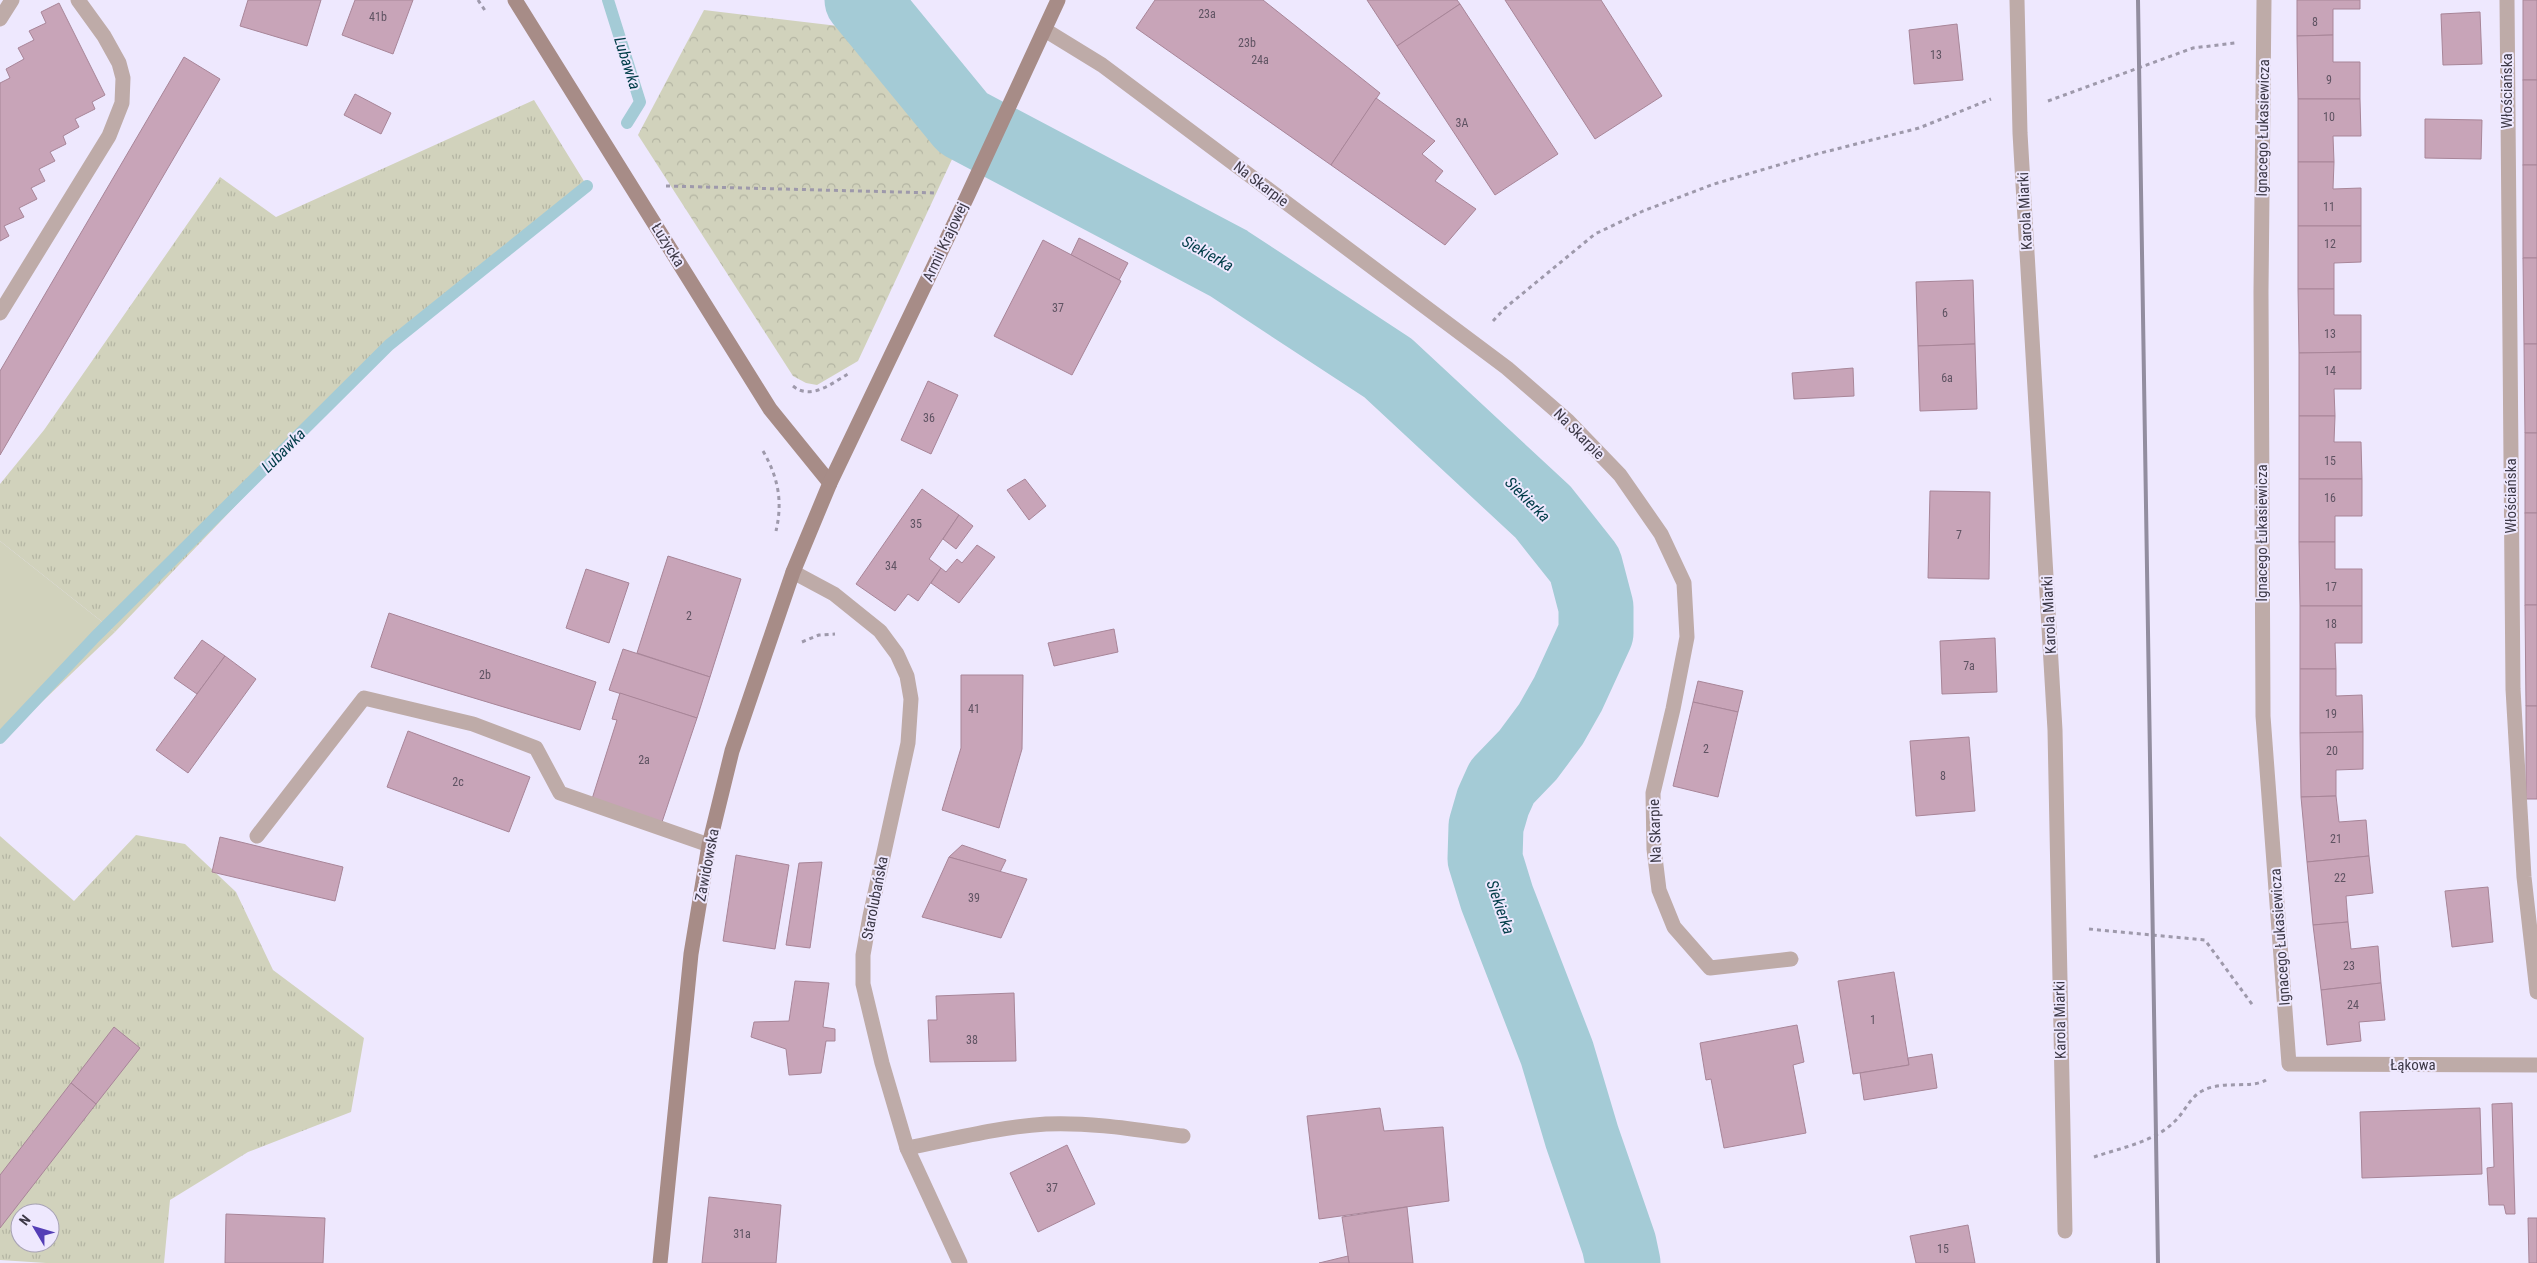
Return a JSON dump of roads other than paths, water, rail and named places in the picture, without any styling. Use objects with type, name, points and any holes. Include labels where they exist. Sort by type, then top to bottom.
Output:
[{"type":"main road","name":"Łużycka","points":[[515,0],[770,409],[830,483]]},
{"type":"main road","name":"Armii Krajowej","points":[[830,483],[1025,75],[1058,0]]},
{"type":"main road","name":"Zawidowska","points":[[660,1263],[691,954],[709,845],[732,751],[793,572],[830,483]]},
{"type":"street","points":[[0,20],[12,0]]},
{"type":"street","points":[[0,313],[109,136],[122,103],[123,78],[119,63],[104,36],[78,0]]},
{"type":"street","name":"Karola Miarki","points":[[2017,0],[2020,111],[2055,730],[2065,1231]]},
{"type":"street","name":"Ignacego Łukasiewicza","points":[[2264,0],[2261,292],[2264,716],[2289,1064]]},
{"type":"street","name":"Włościańska","points":[[2507,0],[2512,689],[2524,877],[2537,992]]},
{"type":"street","name":"Na Skarpie","points":[[1045,30],[1102,66],[1507,368],[1568,422],[1620,475],[1661,534],[1684,583],[1687,638],[1673,709],[1653,792],[1654,849],[1659,890],[1674,926],[1710,968],[1791,959]]},
{"type":"street","name":"Starolubańska","points":[[793,572],[834,594],[880,631],[897,654],[907,676],[911,699],[908,743],[863,955],[863,984],[871,1022],[907,1148],[960,1263]]},
{"type":"street","points":[[257,836],[364,698],[473,724],[536,748],[560,793],[709,845]]},
{"type":"street","name":"Łąkowa","points":[[2289,1064],[2537,1065]]},
{"type":"street","points":[[907,1148],[1010,1128],[1046,1124],[1094,1124],[1183,1136]]},
{"type":"waterway","name":"Lubawka","points":[[608,0],[640,102],[627,123]]},
{"type":"waterway","name":"Siekierka","points":[[862,0],[963,123],[1228,263],[1388,368],[1543,512],[1585,565],[1596,607],[1596,633],[1568,694],[1551,724],[1528,755],[1502,782],[1493,802],[1486,826],[1485,859],[1497,898],[1557,1053],[1582,1137],[1619,1244],[1623,1263]]},
{"type":"waterway","name":"Lubawka","points":[[0,738],[95,637],[389,345],[587,186]]},
{"type":"railway","points":[[2138,0],[2158,1263]]}]
